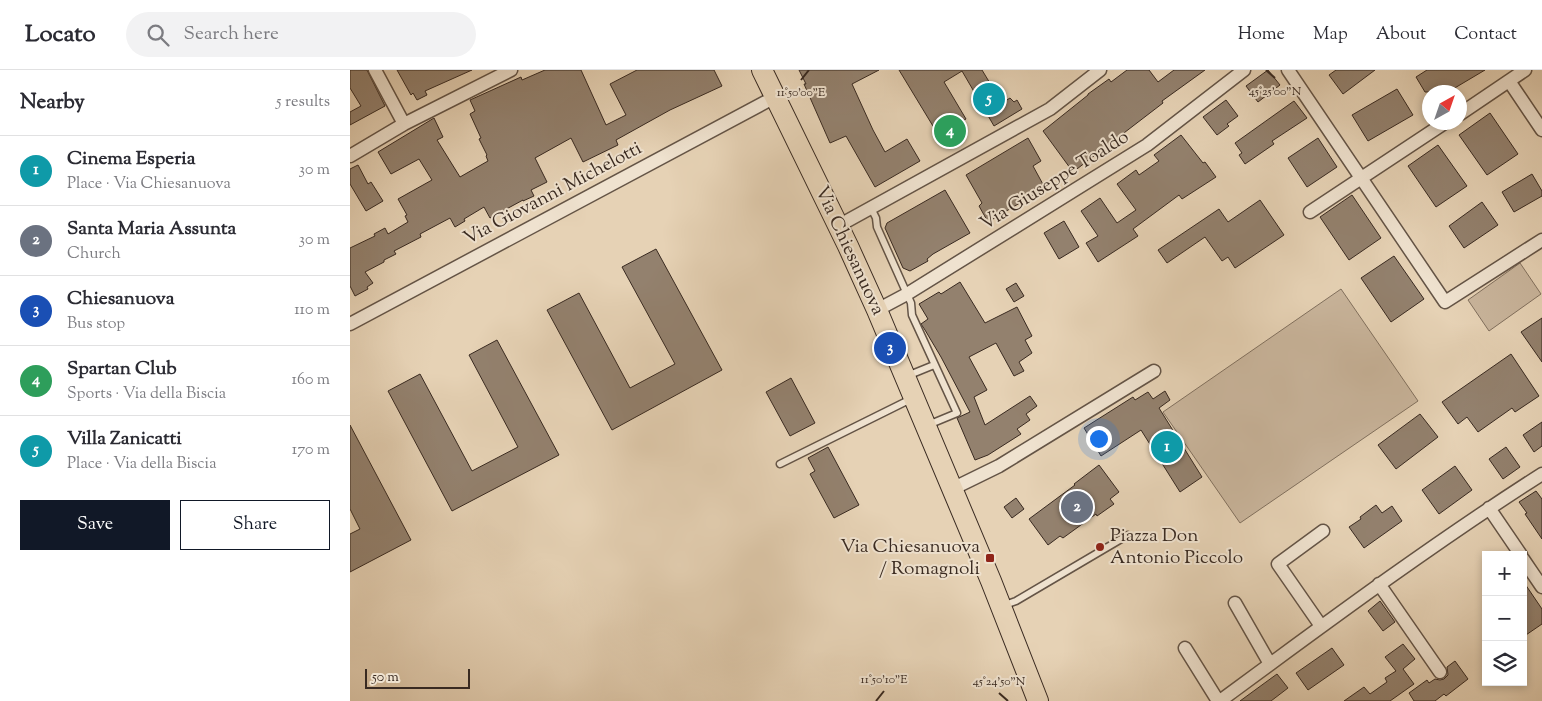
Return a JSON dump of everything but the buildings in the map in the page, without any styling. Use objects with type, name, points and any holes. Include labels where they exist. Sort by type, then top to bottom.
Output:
[{"type":"main road","name":"Via Chiesanuova","points":[[762,70],[838,226],[906,376],[1038,701]]},
{"type":"street","points":[[375,70],[404,124]]},
{"type":"street","points":[[350,156],[404,124],[511,70]]},
{"type":"street","points":[[838,226],[1050,109],[1100,70]]},
{"type":"street","name":"Via Giuseppe Toaldo","points":[[877,310],[907,294],[1147,145],[1244,70]]},
{"type":"street","points":[[1288,70],[1445,302],[1542,240]]},
{"type":"street","points":[[1467,109],[1525,70]]},
{"type":"street","points":[[1509,81],[1542,130]]},
{"type":"street","name":"Via Giovanni Michelotti","points":[[350,324],[775,97]]},
{"type":"street","points":[[1310,212],[1434,130]]},
{"type":"street","points":[[952,489],[999,466],[1154,371]]},
{"type":"street","points":[[1185,648],[1219,701],[1379,584],[1542,474]]},
{"type":"street","points":[[1489,508],[1518,551]]},
{"type":"street","points":[[1321,626],[1278,564],[1323,531]]},
{"type":"street","points":[[1527,565],[1542,587]]},
{"type":"street","points":[[1379,584],[1440,672]]},
{"type":"street","points":[[1235,603],[1270,664]]},
{"type":"lane","points":[[871,208],[911,303],[912,315],[956,413],[926,426]]},
{"type":"lane","points":[[906,376],[934,365]]},
{"type":"lane","points":[[780,464],[914,397]]},
{"type":"lane","points":[[1001,606],[1016,601],[1128,535]]},
{"type":"shaded area","points":[[1520,263],[1541,294],[1489,331],[1468,300]]},
{"type":"shaded area","points":[[1341,289],[1418,401],[1240,523],[1163,412]]},
{"type":"place","name":"Villa Zanicatti","points":[[989,99]]},
{"type":"place","name":"Spartan Club","points":[[950,131]]},
{"type":"place","name":"Chiesanuova","points":[[890,348]]},
{"type":"place","name":"Cinema Esperia","points":[[1167,447]]},
{"type":"place","name":"Santa Maria Assunta","points":[[1077,507]]},
{"type":"place","name":"Piazza Don Antonio Piccolo","points":[[1100,547]]},
{"type":"place","name":"Via Chiesanuova / Romagnoli","points":[[990,558]]}]
